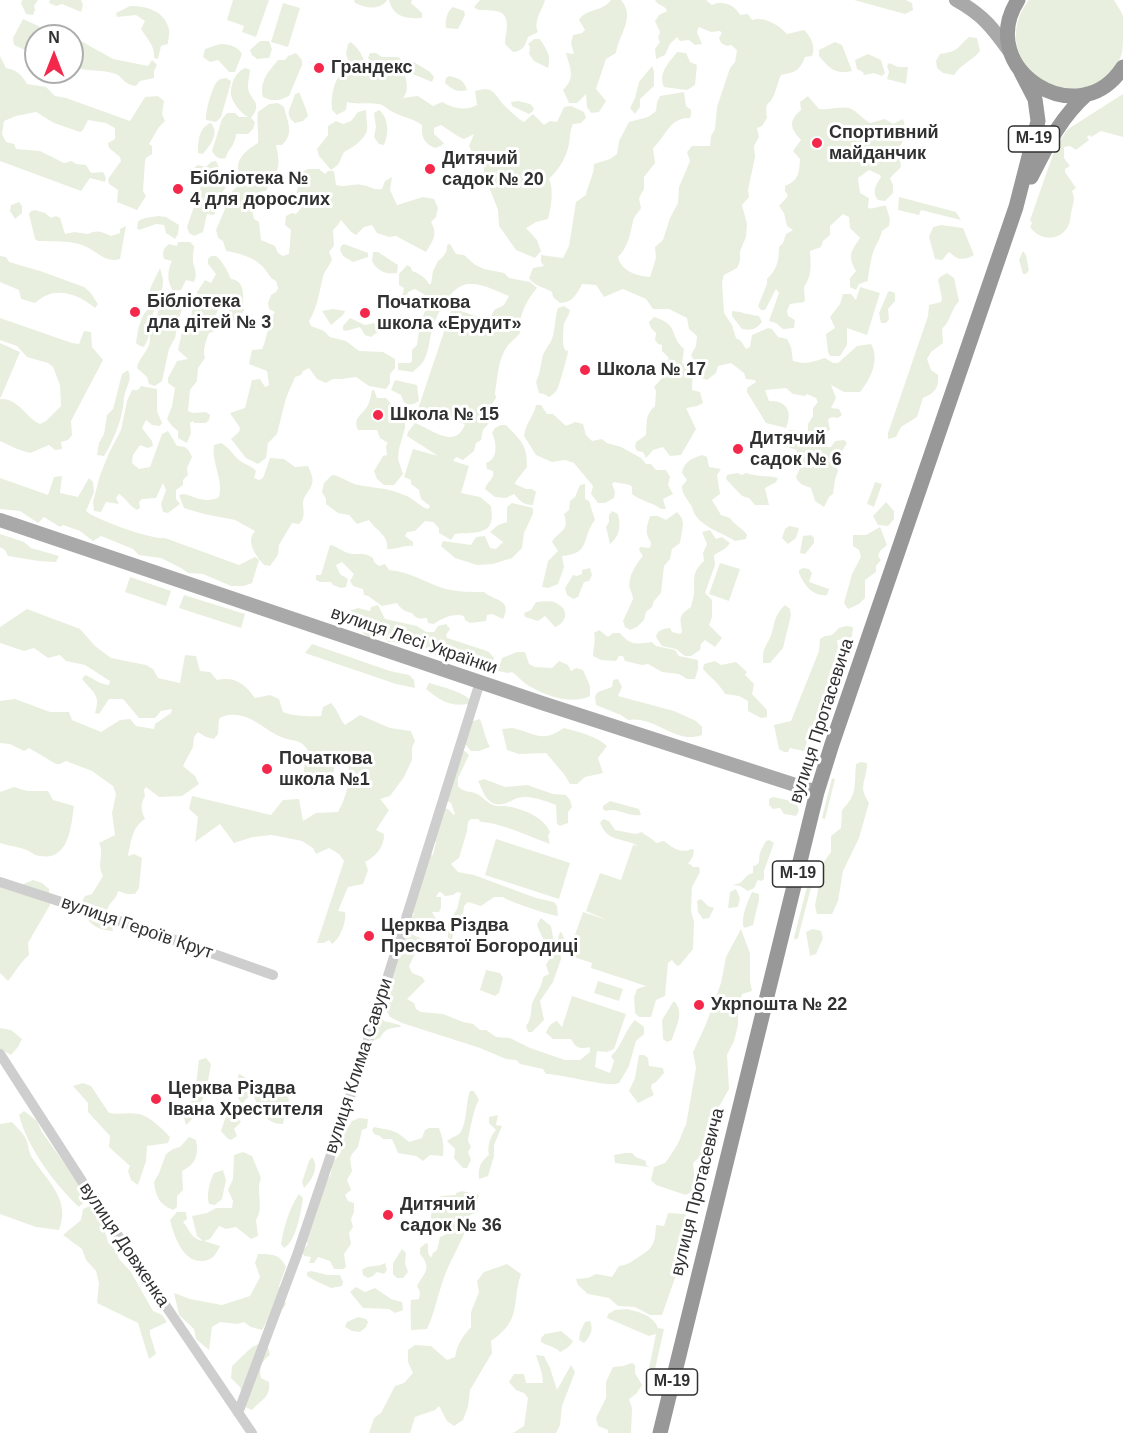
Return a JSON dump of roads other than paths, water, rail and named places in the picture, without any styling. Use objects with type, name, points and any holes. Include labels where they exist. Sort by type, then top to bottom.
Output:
[{"type":"highway","name":"М-19","points":[[1018,0],[1012,9],[1008,31],[1010,52],[1021,72]]},
{"type":"highway","name":"М-19","points":[[1087,94],[1104,87],[1123,67]]},
{"type":"highway","points":[[1021,72],[1034,85],[1051,93],[1069,96],[1087,94]]},
{"type":"highway","name":"вулиця Протасевича","points":[[660,1433],[817,792],[1016,207],[1038,121],[1035,99],[1021,72]]},
{"type":"highway","points":[[1104,87],[1123,81]]},
{"type":"highway","name":"вулиця Протасевича","points":[[1016,207],[1054,132],[1071,108],[1087,94]]},
{"type":"main road","points":[[956,0],[978,13],[1001,38],[1010,52]]},
{"type":"main road","name":"вулиця Лесі Українки","points":[[0,520],[735,767],[817,792]]},
{"type":"street","name":"вулиця Клима Савури","points":[[238,1413],[297,1255],[346,1110],[480,682]]},
{"type":"street","name":"вулиця Героїв Крут","points":[[0,882],[135,926],[273,975]]},
{"type":"street","name":"вулиця Довженка","points":[[0,1054],[96,1203],[252,1433]]},
{"type":"place","name":"Грандекс","points":[[319,68]]},
{"type":"place","name":"Спортивний майданчик","points":[[817,143]]},
{"type":"place","name":"Дитячий садок № 20","points":[[430,169]]},
{"type":"place","name":"Бібліотека № 4 для дорослих","points":[[178,189]]},
{"type":"place","name":"Бібліотека дла дітей № 3","points":[[135,312]]},
{"type":"place","name":"Початкова школа «Ерудит»","points":[[365,313]]},
{"type":"place","name":"Школа № 17","points":[[585,370]]},
{"type":"place","name":"Школа № 15","points":[[378,415]]},
{"type":"place","name":"Дитячий садок № 6","points":[[738,449]]},
{"type":"place","name":"Початкова школа №1","points":[[267,769]]},
{"type":"place","name":"Церква Різдва Пресвятої Богородиці","points":[[369,936]]},
{"type":"place","name":"Укрпошта № 22","points":[[699,1005]]},
{"type":"place","name":"Церква Різдва Івана Хрестителя","points":[[156,1099]]},
{"type":"place","name":"Дитячий садок № 36","points":[[388,1215]]}]
